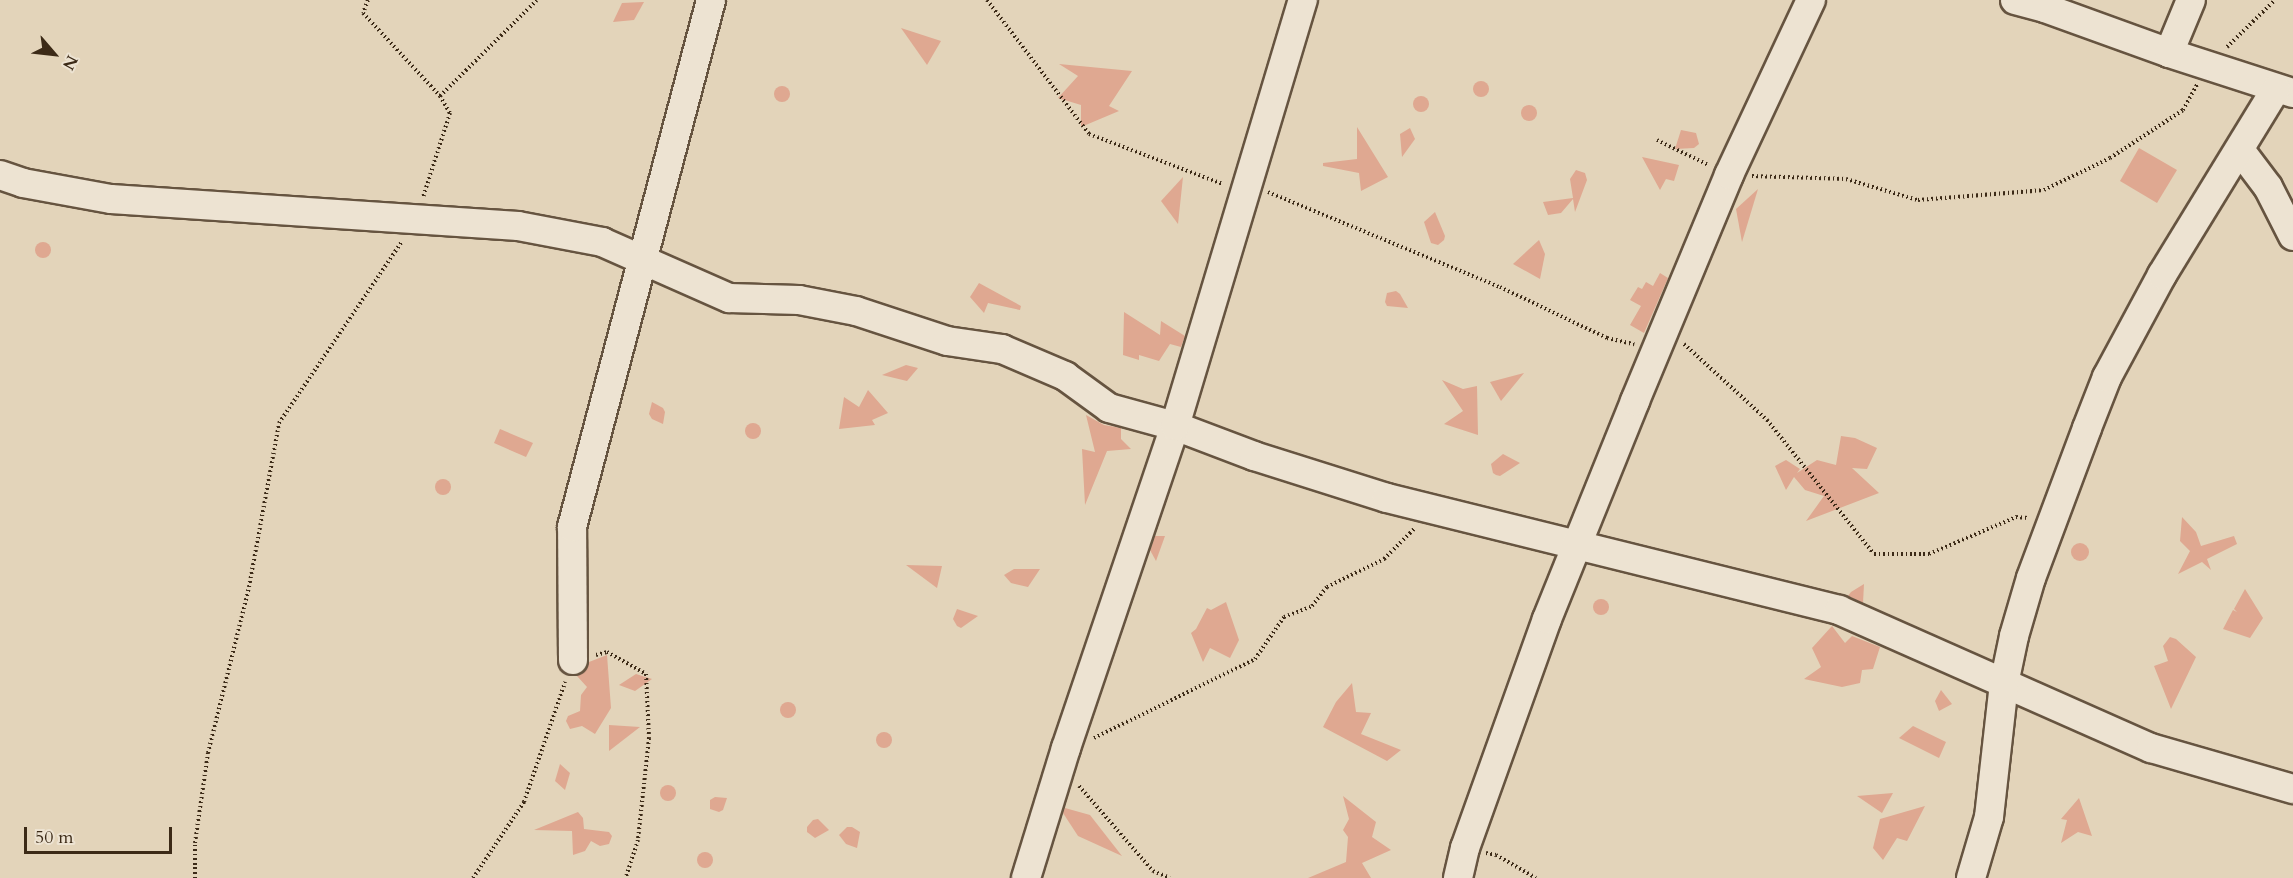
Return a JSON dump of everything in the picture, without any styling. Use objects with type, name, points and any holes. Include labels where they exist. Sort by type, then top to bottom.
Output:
[{"type":"street","points":[[573,660],[572,527],[641,258],[664,185],[711,0]]},
{"type":"street","points":[[1026,878],[1062,760],[1175,426],[1303,0]]},
{"type":"street","points":[[1458,878],[1465,848],[1547,620],[1729,175],[1811,0]]},
{"type":"street","points":[[1971,878],[1989,817],[2004,684],[2031,578],[2107,377],[2162,275],[2240,150],[2285,91],[2169,53],[2045,8],[2015,0]]},
{"type":"street","points":[[2169,53],[2191,0]]},
{"type":"street","points":[[2240,150],[2268,187],[2293,237]]},
{"type":"street","points":[[0,175],[23,183],[111,199],[415,221],[519,226],[602,242],[729,298],[810,302],[856,311],[947,341],[1002,349],[1065,376],[1109,408],[1175,426],[1261,458],[1387,498],[1578,543],[1839,610],[2167,754],[2293,789]]},
{"type":"path","points":[[195,878],[195,843],[208,753],[249,587],[279,423],[415,221],[450,113],[440,96],[363,13],[368,0]]},
{"type":"path","points":[[440,96],[537,0]]},
{"type":"path","points":[[987,0],[1089,134],[1244,191],[1262,189],[1500,287],[1607,338],[1657,348]]},
{"type":"path","points":[[1657,140],[1729,175],[1846,178],[1918,200],[2044,190],[2110,158],[2183,110],[2208,66],[2275,0]]},
{"type":"path","points":[[1670,322],[1672,333],[1767,420],[1874,554],[1929,554],[2016,517],[2053,520]]},
{"type":"path","points":[[1170,878],[1153,870],[1072,779],[1062,760],[1089,740],[1255,659],[1284,617],[1312,606],[1327,587],[1384,559],[1438,510]]},
{"type":"path","points":[[474,878],[524,802],[573,660],[607,652],[646,674],[649,738],[638,839],[626,878]]},
{"type":"path","points":[[1465,848],[1496,855],[1536,878]]},
{"type":"building","points":[[644,2],[634,20],[613,22],[622,3]]},
{"type":"building","points":[[901,28],[941,41],[927,65]]},
{"type":"building","points":[[1059,64],[1132,71],[1109,106],[1119,111],[1081,127],[1081,105],[1058,98],[1078,76]]},
{"type":"building","points":[[1478,81],[1484,81],[1489,89],[1487,95],[1478,97],[1473,92],[1473,86]]},
{"type":"building","points":[[779,86],[785,86],[790,94],[788,100],[779,102],[774,97],[774,91]]},
{"type":"building","points":[[1418,96],[1424,96],[1429,104],[1427,110],[1418,112],[1413,107],[1413,101]]},
{"type":"building","points":[[1529,105],[1535,107],[1537,113],[1535,119],[1529,121],[1523,119],[1521,113],[1523,107]]},
{"type":"building","points":[[1357,127],[1388,177],[1361,191],[1359,173],[1323,166],[1323,163],[1357,159]]},
{"type":"building","points":[[1410,128],[1415,139],[1402,157],[1400,134]]},
{"type":"building","points":[[1681,130],[1696,133],[1699,144],[1694,148],[1675,149]]},
{"type":"building","points":[[2139,148],[2177,170],[2157,203],[2120,181]]},
{"type":"building","points":[[1642,157],[1679,165],[1674,181],[1666,179],[1660,190]]},
{"type":"building","points":[[1576,170],[1585,173],[1587,180],[1575,212],[1573,199],[1561,213],[1548,215],[1543,202],[1573,198],[1570,179]]},
{"type":"building","points":[[1183,177],[1178,224],[1161,201]]},
{"type":"building","points":[[1758,189],[1742,242],[1736,209]]},
{"type":"building","points":[[1435,212],[1445,236],[1438,245],[1431,243],[1424,222]]},
{"type":"building","points":[[1539,240],[1545,254],[1540,279],[1513,264]]},
{"type":"building","points":[[40,242],[46,242],[51,250],[49,256],[40,258],[35,253],[35,247]]},
{"type":"building","points":[[1660,273],[1668,278],[1644,333],[1630,325],[1641,306],[1630,300],[1638,287],[1642,289],[1646,282],[1653,286]]},
{"type":"building","points":[[979,283],[1021,306],[1020,310],[988,303],[984,313],[970,297]]},
{"type":"building","points":[[1396,291],[1408,308],[1387,306],[1385,302],[1387,293]]},
{"type":"building","points":[[1124,312],[1160,335],[1161,321],[1185,336],[1181,347],[1170,344],[1159,361],[1139,355],[1139,360],[1123,355]]},
{"type":"building","points":[[906,365],[918,368],[907,381],[882,375]]},
{"type":"building","points":[[1524,373],[1501,401],[1490,382]]},
{"type":"building","points":[[1442,380],[1463,389],[1477,386],[1478,435],[1444,424],[1463,411]]},
{"type":"building","points":[[868,390],[888,413],[872,420],[875,425],[839,429],[844,397],[859,407]]},
{"type":"building","points":[[652,402],[663,408],[665,412],[663,424],[652,419],[649,414]]},
{"type":"building","points":[[1086,415],[1104,425],[1121,428],[1121,439],[1131,449],[1107,451],[1085,505],[1082,449],[1095,452]]},
{"type":"building","points":[[753,423],[759,425],[761,431],[759,437],[753,439],[747,437],[745,431],[747,425]]},
{"type":"building","points":[[500,429],[533,443],[526,457],[494,443]]},
{"type":"building","points":[[1841,436],[1855,438],[1877,448],[1867,469],[1852,468],[1879,493],[1806,521],[1824,496],[1805,490],[1794,477],[1786,490],[1775,466],[1786,460],[1800,469],[1797,473],[1817,460],[1836,465]]},
{"type":"building","points":[[1503,454],[1520,463],[1500,476],[1493,473],[1491,464]]},
{"type":"building","points":[[443,479],[449,481],[451,487],[449,493],[443,495],[437,493],[435,487],[437,481]]},
{"type":"building","points":[[2182,517],[2196,532],[2201,546],[2234,536],[2237,544],[2207,559],[2211,570],[2202,562],[2178,574],[2190,551],[2180,541]]},
{"type":"building","points":[[1155,536],[1165,536],[1156,561],[1150,550]]},
{"type":"building","points":[[2076,543],[2084,543],[2089,548],[2087,559],[2076,561],[2071,556],[2071,548]]},
{"type":"building","points":[[906,565],[942,566],[937,588]]},
{"type":"building","points":[[1014,569],[1040,569],[1028,587],[1011,583],[1004,575]]},
{"type":"building","points":[[1864,584],[1863,603],[1848,596],[1851,592]]},
{"type":"building","points":[[2245,589],[2263,618],[2250,638],[2223,629],[2233,610],[2237,612],[2234,609]]},
{"type":"building","points":[[1598,599],[1604,599],[1609,607],[1607,613],[1598,615],[1593,610],[1593,604]]},
{"type":"building","points":[[1226,602],[1239,640],[1230,658],[1210,648],[1203,662],[1191,633],[1196,629],[1207,608],[1211,610]]},
{"type":"building","points":[[957,609],[978,616],[961,628],[953,619]]},
{"type":"building","points":[[1832,626],[1845,643],[1852,636],[1880,647],[1873,669],[1862,670],[1860,683],[1842,687],[1804,679],[1821,667],[1812,648]]},
{"type":"building","points":[[2170,637],[2176,639],[2196,657],[2171,709],[2154,666],[2168,661],[2163,646]]},
{"type":"building","points":[[607,655],[611,708],[595,734],[582,726],[570,729],[566,721],[568,716],[580,711],[581,695],[587,687],[577,676],[587,669],[589,662]]},
{"type":"building","points":[[636,674],[652,679],[635,691],[619,685]]},
{"type":"building","points":[[1352,683],[1356,712],[1371,713],[1361,734],[1401,750],[1387,761],[1323,727],[1336,702]]},
{"type":"building","points":[[1941,690],[1952,704],[1939,711],[1935,701]]},
{"type":"building","points":[[788,702],[794,704],[796,710],[794,716],[788,718],[782,716],[780,710],[782,704]]},
{"type":"building","points":[[609,725],[640,727],[609,751]]},
{"type":"building","points":[[1913,726],[1946,742],[1939,758],[1899,738]]},
{"type":"building","points":[[884,732],[890,734],[892,740],[890,746],[884,748],[878,746],[876,740],[878,734]]},
{"type":"building","points":[[560,764],[570,773],[565,790],[555,781]]},
{"type":"building","points":[[668,785],[674,787],[676,793],[674,799],[668,801],[662,799],[660,793],[662,787]]},
{"type":"building","points":[[1893,793],[1882,813],[1857,796]]},
{"type":"building","points":[[1343,796],[1376,822],[1372,837],[1391,850],[1362,863],[1371,878],[1308,878],[1346,862],[1348,837],[1343,830],[1349,819]]},
{"type":"building","points":[[715,797],[727,798],[723,810],[719,812],[710,809],[710,800]]},
{"type":"building","points":[[2079,798],[2092,836],[2078,832],[2061,843],[2067,820],[2061,819]]},
{"type":"building","points":[[1925,806],[1907,841],[1897,838],[1883,860],[1873,848],[1880,819]]},
{"type":"building","points":[[1065,808],[1090,815],[1122,856],[1078,836],[1063,813]]},
{"type":"building","points":[[578,812],[583,818],[584,829],[609,832],[612,836],[609,844],[600,846],[591,841],[585,851],[573,855],[572,831],[534,830]]},
{"type":"building","points":[[818,819],[829,830],[815,838],[807,832],[807,827],[813,820]]},
{"type":"building","points":[[847,827],[860,832],[857,848],[846,844],[839,835]]},
{"type":"building","points":[[705,852],[711,854],[713,860],[711,866],[705,868],[699,866],[697,860],[699,854]]}]
